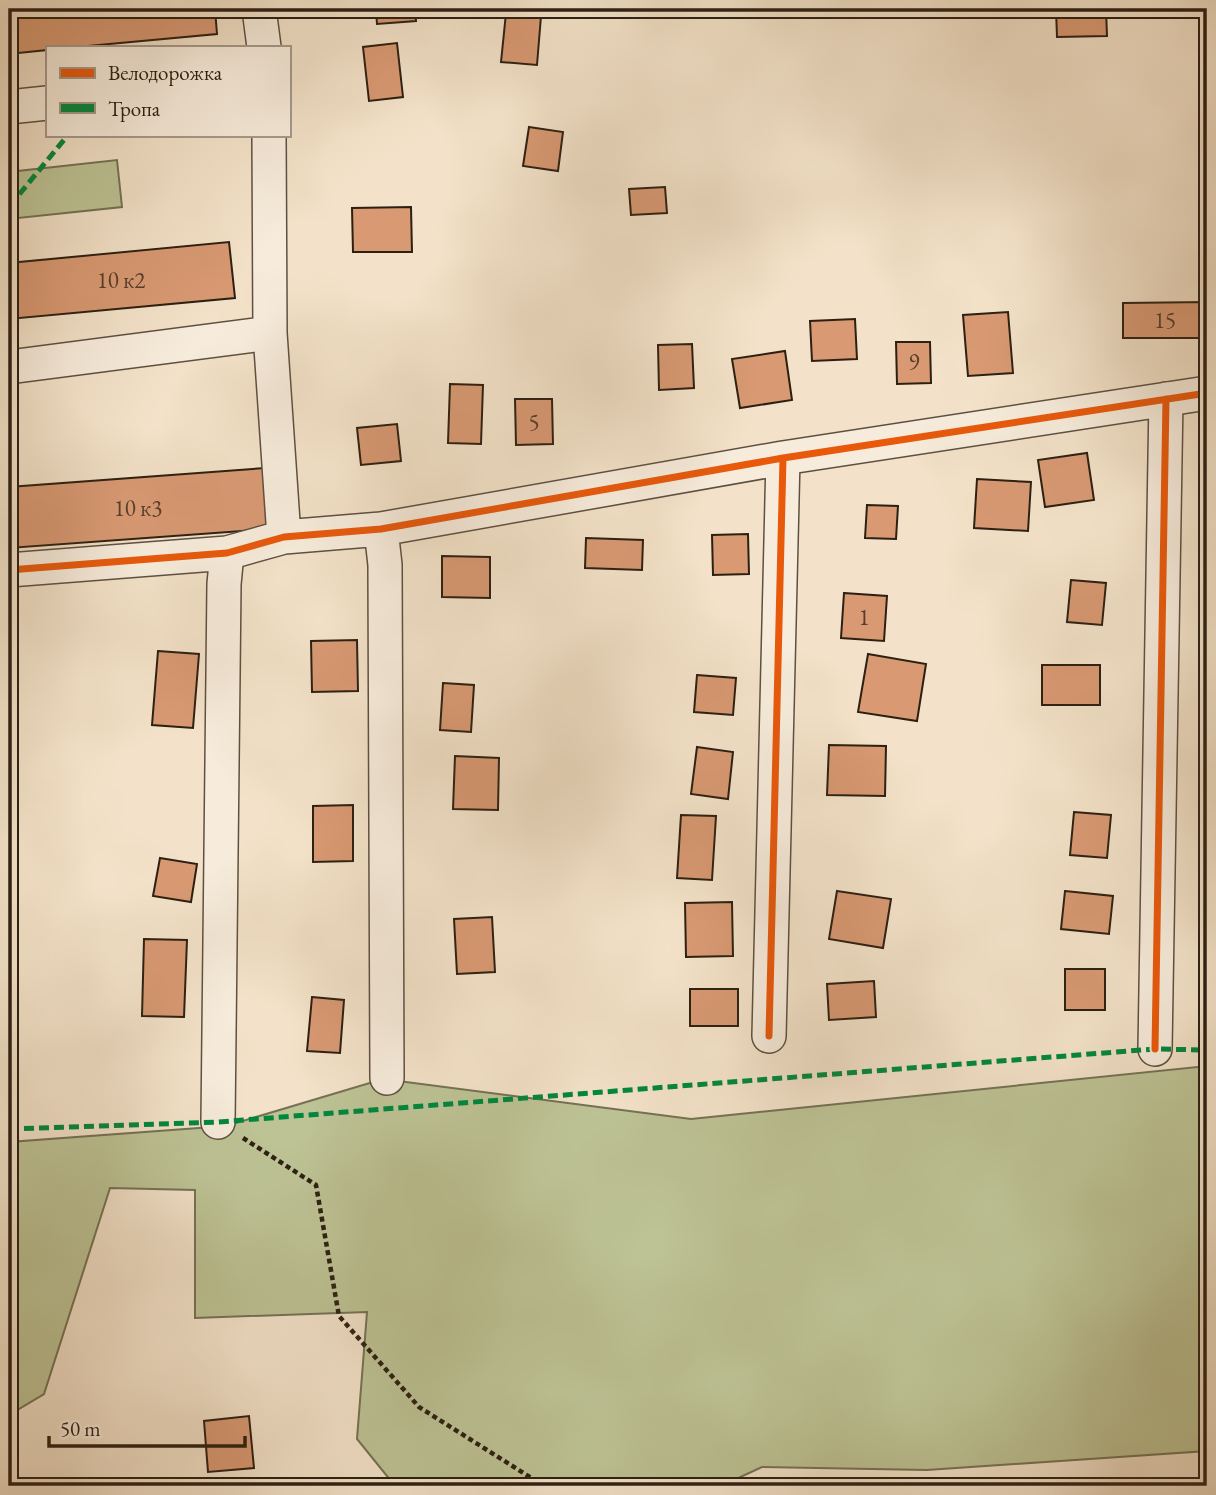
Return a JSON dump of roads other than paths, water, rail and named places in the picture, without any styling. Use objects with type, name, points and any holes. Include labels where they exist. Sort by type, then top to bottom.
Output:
[{"type":"street","points":[[259,9],[264,46]]},
{"type":"street","points":[[9,107],[46,103]]},
{"type":"street","points":[[269,136],[270,333],[284,537]]},
{"type":"street","points":[[9,367],[270,333]]},
{"type":"street","points":[[9,570],[227,553],[284,537],[381,529],[783,457],[1207,393]]},
{"type":"street","points":[[1155,1049],[1166,399]]},
{"type":"street","points":[[769,1036],[783,457]]},
{"type":"street","points":[[381,529],[386,565],[387,1078]]},
{"type":"street","points":[[218,1122],[224,584],[227,553]]}]
